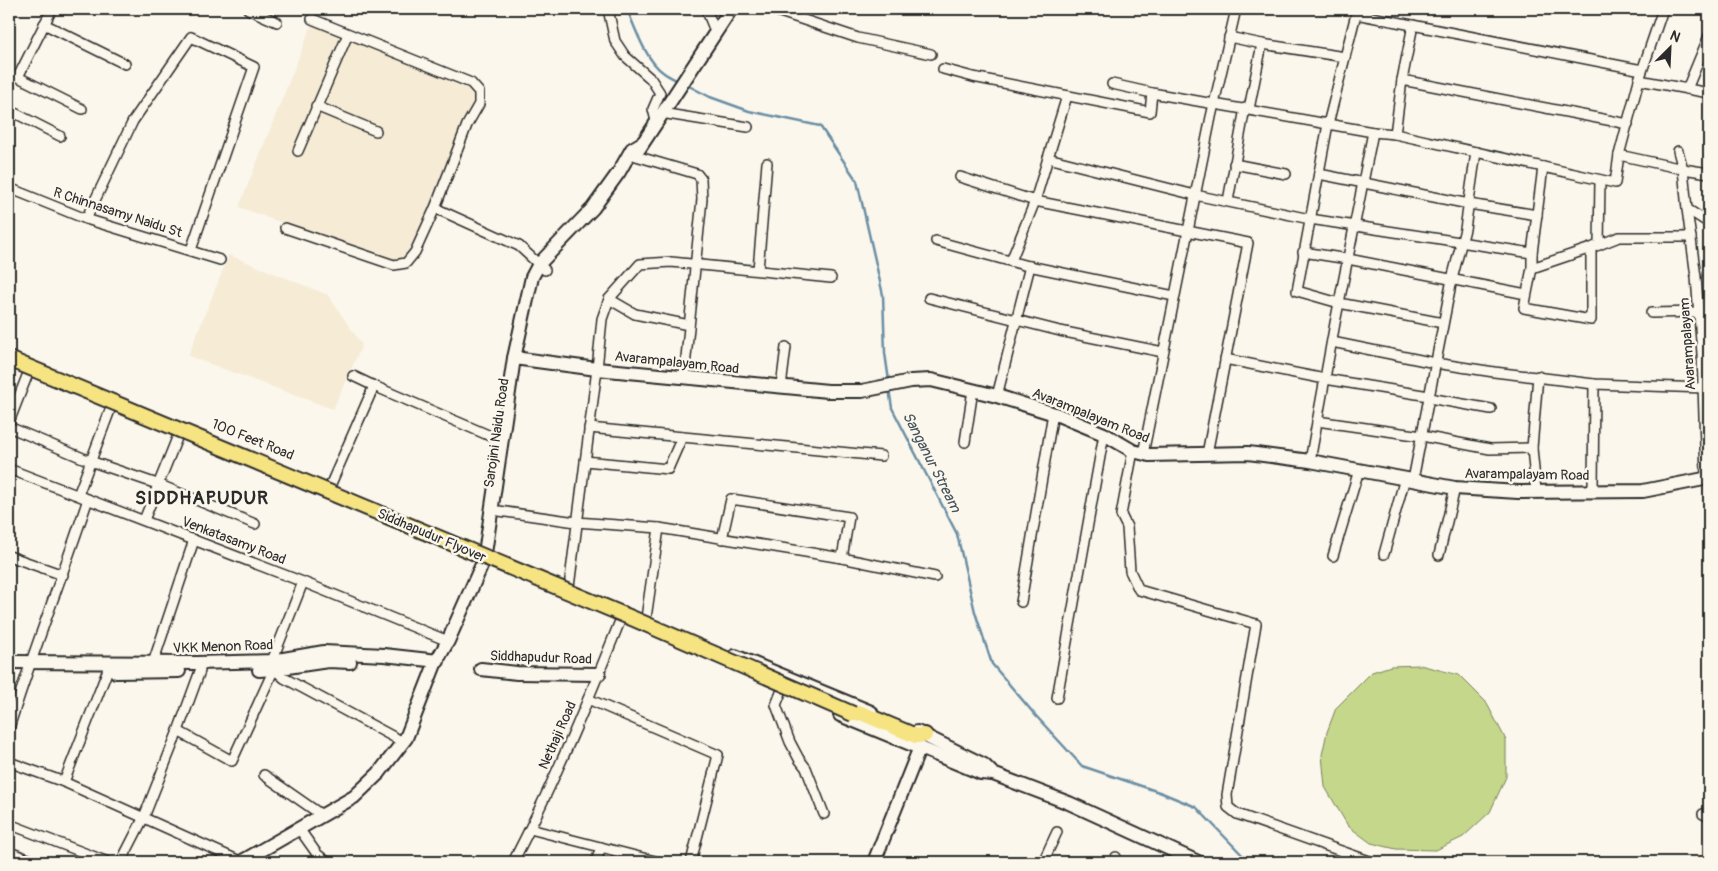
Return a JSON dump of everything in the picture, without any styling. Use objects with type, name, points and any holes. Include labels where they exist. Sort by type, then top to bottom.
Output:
[{"type":"main road","name":"Siddhapudur Flyover","points":[[9,359],[634,618],[853,714],[916,736],[922,741]]},
{"type":"main road","name":"Siddhapudur Flyover","points":[[882,725],[900,740]]},
{"type":"street","points":[[52,9],[18,77],[82,109]]},
{"type":"street","points":[[248,9],[277,22]]},
{"type":"street","points":[[608,9],[615,41],[625,56],[651,79],[660,93],[653,110],[661,114],[748,127]]},
{"type":"street","points":[[706,9],[715,31]]},
{"type":"street","points":[[542,267],[599,212],[623,179],[642,142],[731,9]]},
{"type":"street","points":[[771,9],[858,38],[931,54]]},
{"type":"street","points":[[1236,9],[1214,103],[1163,352],[1121,515],[1127,527],[1130,571],[1140,590],[1256,624],[1227,795],[1228,807],[1237,814],[1372,862]]},
{"type":"street","points":[[1112,84],[1152,93],[1373,132],[1395,134],[1615,183],[1639,80],[1663,9]]},
{"type":"street","points":[[1443,323],[1339,303],[1297,291],[1328,124],[1357,12],[1413,25],[1642,70]]},
{"type":"street","points":[[286,228],[394,265],[406,263],[414,252],[435,208],[467,125],[479,104],[479,92],[471,83],[312,19]]},
{"type":"street","points":[[44,24],[125,64]]},
{"type":"street","points":[[1395,134],[1402,80],[1413,25]]},
{"type":"street","points":[[298,151],[348,34]]},
{"type":"street","points":[[1687,89],[1709,36]]},
{"type":"street","points":[[1229,37],[1345,57]]},
{"type":"street","points":[[86,219],[133,121],[191,38],[254,67],[191,250]]},
{"type":"street","points":[[1228,201],[1234,164],[1262,44]]},
{"type":"street","points":[[943,69],[972,77],[1150,112],[1152,93]]},
{"type":"street","points":[[1402,80],[1628,124]]},
{"type":"street","points":[[1639,80],[1709,93]]},
{"type":"street","points":[[1011,262],[1035,201],[1067,96]]},
{"type":"street","points":[[316,106],[376,131]]},
{"type":"street","points":[[9,110],[60,136]]},
{"type":"street","points":[[1310,460],[1373,132]]},
{"type":"street","points":[[9,762],[64,782],[242,862],[354,797],[379,773],[406,738],[437,663],[488,556],[502,441],[518,358],[542,267],[582,221],[619,172],[632,150],[642,142]]},
{"type":"street","name":"Avarampalayam","points":[[1678,150],[1683,170],[1699,312],[1708,478]]},
{"type":"street","points":[[1384,554],[1422,436],[1452,279],[1462,242],[1476,152]]},
{"type":"street","points":[[1620,155],[1683,170],[1709,173]]},
{"type":"street","points":[[636,156],[697,174],[700,179],[702,199],[684,377]]},
{"type":"street","points":[[1048,158],[1195,195],[1310,219],[1532,253]]},
{"type":"street","points":[[758,270],[767,162]]},
{"type":"street","points":[[1234,164],[1286,174]]},
{"type":"street","points":[[1543,167],[1532,253],[1532,268],[1524,308],[1590,320],[1600,180]]},
{"type":"street","points":[[1319,174],[1469,204],[1537,215]]},
{"type":"street","points":[[960,178],[1035,201],[1248,243],[1207,454]]},
{"type":"street","name":"R Chinnasamy Naidu St","points":[[9,188],[86,219],[220,260]]},
{"type":"street","points":[[435,208],[519,246],[542,267]]},
{"type":"street","points":[[1687,209],[1709,223]]},
{"type":"street","points":[[1532,268],[1619,237],[1691,237]]},
{"type":"street","points":[[936,241],[1011,262],[1174,296]]},
{"type":"street","points":[[1304,252],[1526,294]]},
{"type":"street","points":[[569,587],[602,319],[609,299],[640,264],[670,262],[831,278]]},
{"type":"street","points":[[998,396],[1030,266]]},
{"type":"street","points":[[929,298],[1016,321],[1163,352]]},
{"type":"street","points":[[609,299],[634,314],[689,325]]},
{"type":"street","points":[[1651,314],[1699,312]]},
{"type":"street","points":[[1332,342],[1435,364],[1494,372],[1594,384],[1704,388]]},
{"type":"street","points":[[782,387],[786,347]]},
{"type":"street","name":"100 Feet Road","points":[[9,354],[330,486],[488,556]]},
{"type":"street","name":"Avarampalayam Road","points":[[518,358],[597,369],[828,391],[862,391],[910,381],[930,380],[998,396],[1053,414],[1104,434],[1138,452],[1207,454],[1248,452],[1310,460],[1455,488],[1536,491],[1643,491],[1708,478]]},
{"type":"street","name":"Sarojini Naidu Road","points":[[488,556],[499,511],[515,400],[518,358]]},
{"type":"street","points":[[1226,359],[1491,409]]},
{"type":"street","points":[[9,363],[179,433],[569,587],[782,690],[900,740],[922,741]]},
{"type":"street","points":[[9,422],[28,371]]},
{"type":"street","points":[[353,376],[502,441]]},
{"type":"street","points":[[1536,491],[1532,448],[1538,376]]},
{"type":"street","points":[[1594,384],[1594,490]]},
{"type":"street","points":[[330,486],[374,386]]},
{"type":"street","points":[[965,442],[973,390]]},
{"type":"street","points":[[78,495],[112,405]]},
{"type":"street","points":[[1021,602],[1053,414]]},
{"type":"street","points":[[1317,421],[1422,436],[1490,449],[1532,448]]},
{"type":"street","points":[[9,427],[90,461],[160,484],[255,524]]},
{"type":"street","points":[[589,428],[881,456]]},
{"type":"street","points":[[144,520],[179,433]]},
{"type":"street","points":[[1057,698],[1104,434]]},
{"type":"street","points":[[584,461],[668,469],[682,437]]},
{"type":"street","name":"Venkatasamy Road","points":[[9,469],[303,582],[448,641]]},
{"type":"street","points":[[1333,556],[1359,470]]},
{"type":"street","points":[[1439,555],[1455,488]]},
{"type":"street","points":[[9,728],[28,667],[63,575],[88,499]]},
{"type":"street","points":[[722,538],[730,499],[839,516],[849,518],[842,558]]},
{"type":"street","points":[[499,511],[576,522],[659,528],[842,558],[935,577]]},
{"type":"street","points":[[646,618],[659,528]]},
{"type":"street","points":[[153,663],[194,540]]},
{"type":"street","points":[[9,556],[63,575]]},
{"type":"street","points":[[488,556],[623,613],[646,618],[922,741],[984,764],[993,774],[1069,803],[1198,862]]},
{"type":"street","points":[[178,731],[232,761],[273,665],[303,582]]},
{"type":"street","name":"Nethaji Road","points":[[513,862],[530,829],[588,699],[623,613]]},
{"type":"street","name":"VKK Menon Road","points":[[9,671],[28,667],[200,671],[273,665],[324,652],[384,655],[437,663]]},
{"type":"street","name":"VKK Menon Road","points":[[9,662],[28,667]]},
{"type":"street","name":"VKK Menon Road","points":[[107,668],[153,663],[273,665]]},
{"type":"street","points":[[273,665],[284,678],[403,742]]},
{"type":"street","points":[[64,782],[107,668]]},
{"type":"street","name":"Siddhapudur Road","points":[[481,669],[517,674],[599,674]]},
{"type":"street","points":[[125,861],[178,731],[200,671]]},
{"type":"street","points":[[782,690],[776,705],[790,742],[798,759],[806,768],[824,814]]},
{"type":"street","points":[[588,699],[718,755],[691,862]]},
{"type":"street","points":[[874,862],[922,741]]},
{"type":"street","points":[[264,775],[323,816]]},
{"type":"street","points":[[9,824],[108,862]]},
{"type":"street","points":[[530,829],[659,862]]},
{"type":"street","points":[[300,830],[315,858],[327,862]]},
{"type":"street","points":[[1044,862],[1057,832]]},
{"type":"street","points":[[596,862],[601,847]]},
{"type":"street","points":[[9,852],[36,862]]},
{"type":"shaded area","points":[[314,19],[479,86],[409,257],[393,261],[330,241],[239,207]]},
{"type":"shaded area","points":[[229,255],[328,295],[362,345],[333,409],[188,356]]},
{"type":"green space","points":[[1420,665],[1459,675],[1486,702],[1506,740],[1506,777],[1490,812],[1463,837],[1436,850],[1396,849],[1371,843],[1348,826],[1325,787],[1322,755],[1327,732],[1336,708],[1372,672],[1391,666]]},
{"type":"waterway","name":"Sanganur Stream","points":[[627,9],[642,44],[652,61],[664,73],[678,81]]},
{"type":"waterway","name":"Sanganur Stream","points":[[685,84],[710,97],[749,111],[820,126],[857,181],[883,295],[885,353],[889,381]]},
{"type":"waterway","name":"Sanganur Stream","points":[[889,389],[892,408],[957,534],[975,612],[992,664],[1082,766],[1162,793],[1196,807],[1249,862]]},
{"type":"district","name":"SIDDHAPUDUR","points":[[202,497]]}]
